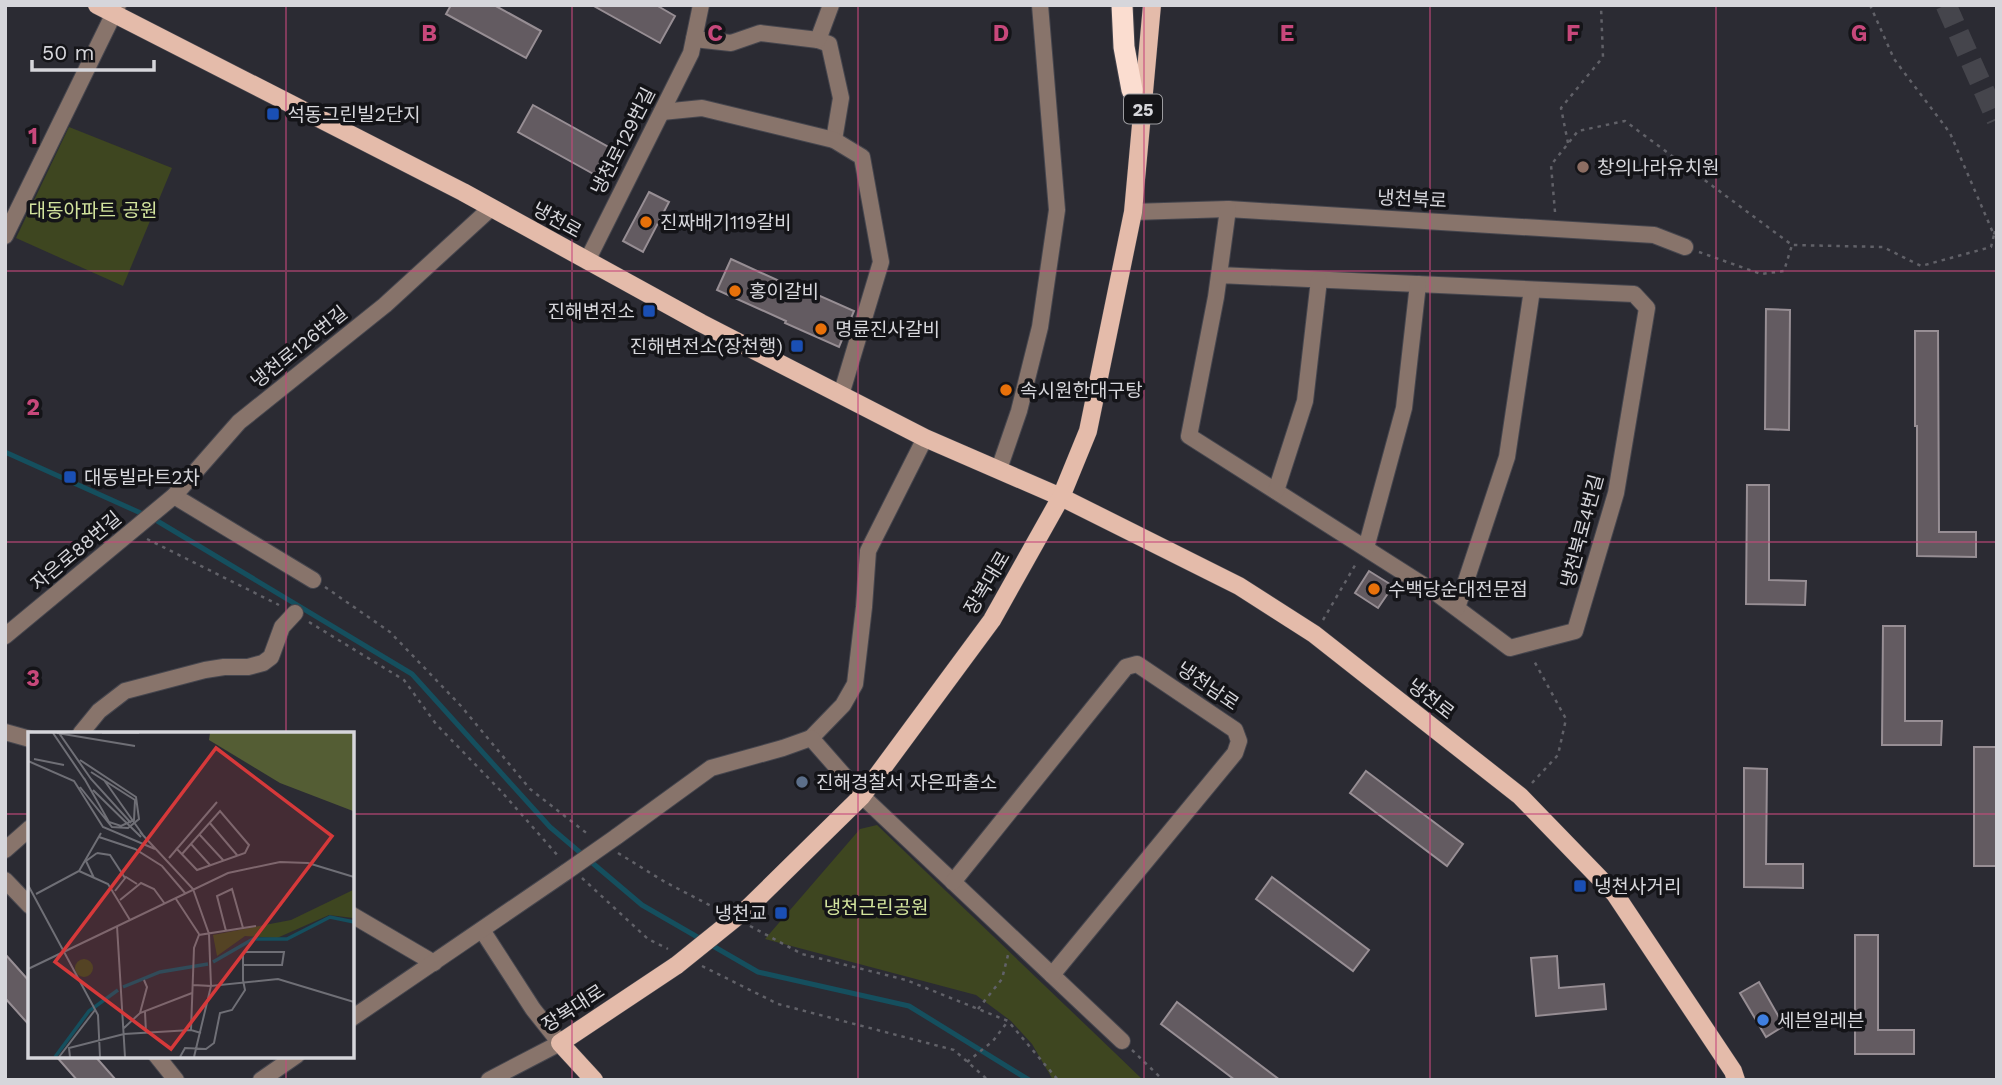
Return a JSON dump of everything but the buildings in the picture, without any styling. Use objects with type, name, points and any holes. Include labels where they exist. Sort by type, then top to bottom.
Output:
[{"type":"highway","points":[[1122,5],[1124,47],[1132,90]]},
{"type":"main road","name":"냉천로","points":[[97,5],[116,10],[491,208],[701,323],[925,438],[1061,497],[1239,586],[1314,634],[1520,796],[1615,894],[1733,1071],[1736,1080]]},
{"type":"main road","name":"25","points":[[1130,5],[1133,212]]},
{"type":"main road","name":"25","points":[[1133,212],[1152,5]]},
{"type":"main road","name":"장복대로","points":[[560,1043],[674,958],[749,907],[862,796],[992,620],[1061,497],[1088,431],[1133,212]]},
{"type":"main road","points":[[560,1043],[594,1080]]},
{"type":"street","name":"냉천로129번길","points":[[587,261],[691,52],[701,5]]},
{"type":"street","points":[[831,5],[824,42],[841,98],[834,140]]},
{"type":"street","points":[[999,469],[1019,411],[1040,327],[1057,210],[1040,5]]},
{"type":"street","points":[[5,236],[116,10]]},
{"type":"street","points":[[694,39],[731,43],[760,33],[824,42]]},
{"type":"street","points":[[662,112],[702,108],[834,140],[862,157],[881,262],[841,395]]},
{"type":"street","name":"냉천로126번길","points":[[136,528],[174,496],[239,422],[385,305],[491,208]]},
{"type":"street","name":"냉천북로","points":[[1133,212],[1228,209],[1654,235],[1685,247]]},
{"type":"street","name":"냉천북로4번길","points":[[1228,209],[1219,275],[1189,436],[1457,608],[1510,648],[1575,631],[1616,493],[1647,308],[1634,294],[1532,289]]},
{"type":"street","points":[[1219,275],[1532,289],[1507,457],[1457,608]]},
{"type":"street","points":[[1276,491],[1305,401],[1319,280]]},
{"type":"street","points":[[1366,548],[1404,408],[1418,284]]},
{"type":"street","points":[[354,1017],[482,930],[565,867],[616,837],[711,768],[811,738],[843,705],[855,684],[869,551],[925,438]]},
{"type":"street","points":[[174,496],[313,580]]},
{"type":"street","name":"자은로88번길","points":[[5,636],[136,528]]},
{"type":"street","points":[[82,732],[99,711],[125,691],[205,670],[248,667],[263,663],[271,657],[282,627],[295,613]]},
{"type":"street","name":"냉천남로","points":[[953,882],[1126,667],[1137,664],[1235,730],[1239,741],[1234,753],[1052,975]]},
{"type":"street","points":[[5,732],[28,738]]},
{"type":"street","points":[[811,738],[862,796],[1122,1041]]},
{"type":"street","points":[[5,850],[28,830]]},
{"type":"street","points":[[5,880],[28,904]]},
{"type":"street","points":[[354,916],[434,962]]},
{"type":"street","points":[[482,930],[533,1009],[560,1043]]},
{"type":"street","name":"장복대로","points":[[489,1080],[560,1043]]},
{"type":"street","points":[[158,1057],[176,1080]]},
{"type":"street","points":[[261,1080],[294,1057]]},
{"type":"path","points":[[1568,144],[1561,108],[1603,57],[1600,5]]},
{"type":"path","points":[[1870,5],[1894,58],[1950,133],[1994,235]]},
{"type":"path","points":[[1556,229],[1551,165],[1577,131],[1625,121],[1792,245],[1883,247],[1921,266],[1992,247],[1997,223]]},
{"type":"path","points":[[1685,247],[1761,274],[1784,271],[1792,245]]},
{"type":"path","points":[[136,528],[295,613],[404,680],[436,724],[500,790],[565,867]]},
{"type":"path","points":[[1314,634],[1366,548]]},
{"type":"path","points":[[313,580],[390,632],[461,706],[530,789],[579,830]]},
{"type":"path","points":[[1520,796],[1558,755],[1566,719],[1525,644]]},
{"type":"path","points":[[582,879],[648,939],[674,958]]},
{"type":"path","points":[[978,1009],[1002,979],[1013,938]]},
{"type":"path","points":[[695,962],[778,1004],[954,1050],[988,1080]]},
{"type":"path","points":[[906,979],[1008,1021],[1058,1080]]},
{"type":"path","points":[[967,1062],[990,1043],[1008,1021]]},
{"type":"path","points":[[1122,1041],[1163,1080]]},
{"type":"path","points":[[979,1080],[981,1074]]},
{"type":"green space","name":"대동아파트 공원","points":[[69,127],[172,168],[123,286],[16,238]]},
{"type":"green space","name":"냉천근린공원","points":[[877,825],[1143,1080],[1053,1080],[1032,1044],[1011,1021],[976,995],[765,939],[860,829]]},
{"type":"waterway","points":[[5,452],[154,519],[412,674],[550,827],[642,905],[758,972],[909,1006],[1029,1080]]},
{"type":"tunnel","points":[[1946,5],[1997,120]]},
{"type":"place","name":"석동그린빌2단지","points":[[273,114]]},
{"type":"place","name":"창의나라유치원","points":[[1583,167]]},
{"type":"place","name":"진짜배기119갈비","points":[[646,222]]},
{"type":"place","name":"홍이갈비","points":[[735,291]]},
{"type":"place","name":"진해변전소","points":[[649,311]]},
{"type":"place","name":"명륜진사갈비","points":[[821,329]]},
{"type":"place","name":"진해변전소(장천행)","points":[[797,346]]},
{"type":"place","name":"속시원한대구탕","points":[[1006,390]]},
{"type":"place","name":"대동빌라트2차","points":[[70,477]]},
{"type":"place","name":"수백당순대전문점","points":[[1374,589]]},
{"type":"place","name":"진해경찰서 자은파출소","points":[[802,782]]},
{"type":"place","name":"냉천사거리","points":[[1580,886]]},
{"type":"place","name":"냉천교","points":[[781,913]]},
{"type":"place","name":"세븐일레븐","points":[[1763,1020]]}]
